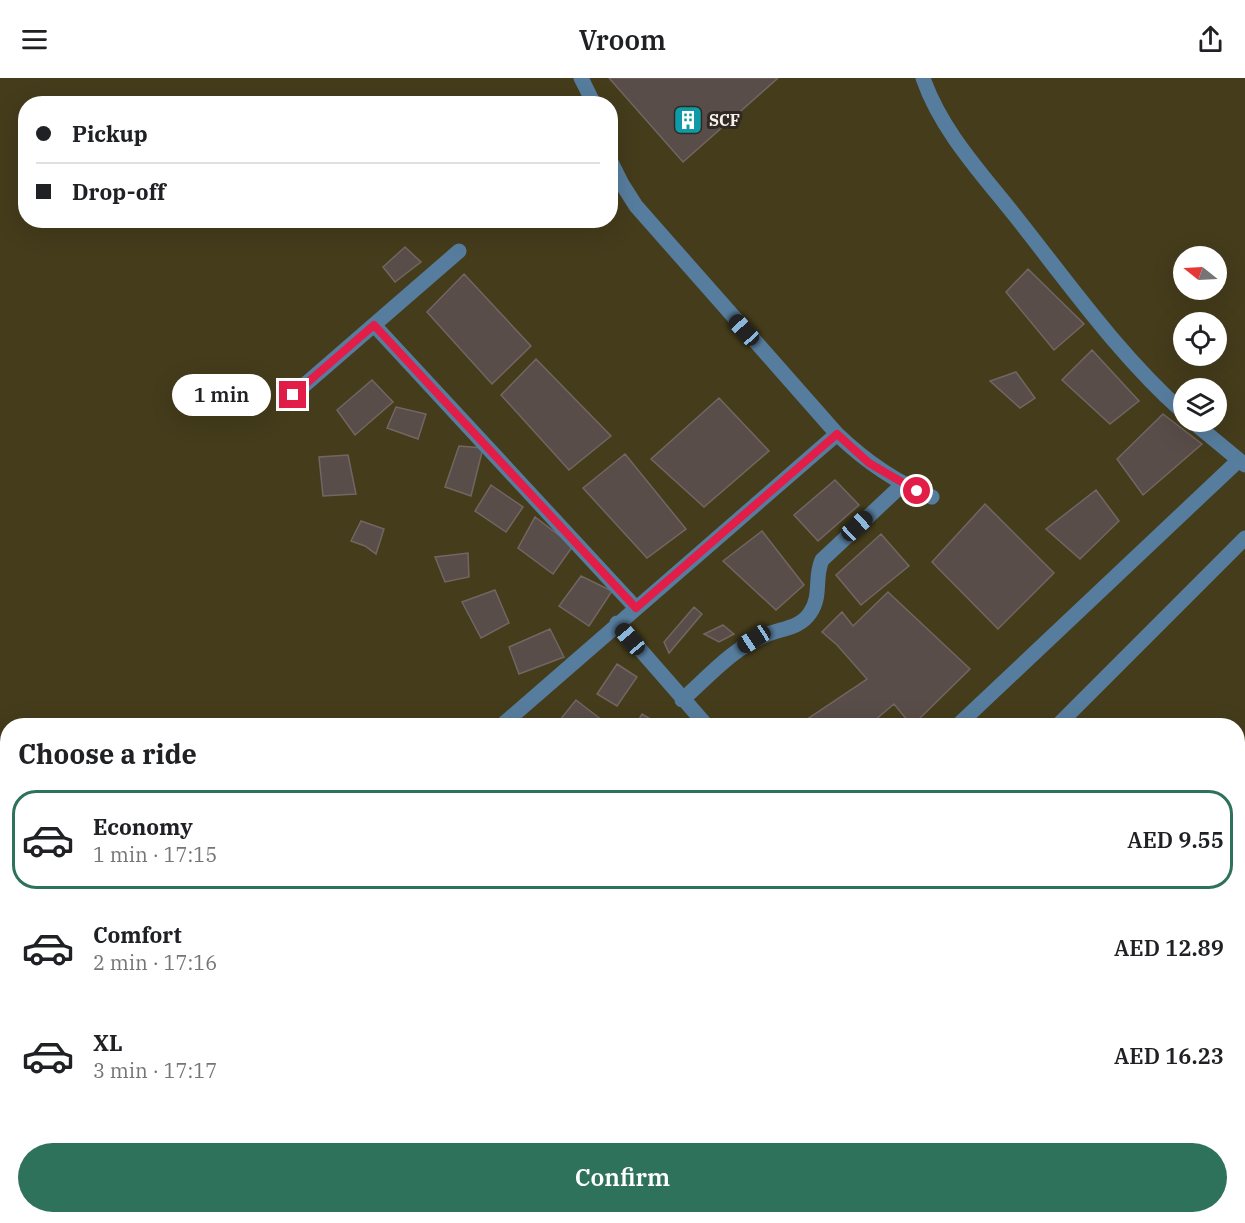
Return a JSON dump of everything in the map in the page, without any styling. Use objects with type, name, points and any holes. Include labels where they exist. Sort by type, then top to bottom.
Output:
[{"type":"lane","points":[[581,78],[590,96]]},
{"type":"lane","points":[[923,78],[937,110],[971,159],[1106,332],[1137,368],[1173,402]]},
{"type":"lane","points":[[618,176],[636,206],[837,434],[869,463],[903,484],[932,497]]},
{"type":"lane","points":[[293,395],[459,251]]},
{"type":"lane","points":[[374,325],[636,608]]},
{"type":"lane","points":[[966,718],[1242,462],[1205,432]]},
{"type":"lane","points":[[510,718],[837,434]]},
{"type":"lane","points":[[682,700],[742,647],[761,636],[793,627],[803,621],[816,603],[817,574],[822,560],[903,484]]},
{"type":"lane","points":[[1065,718],[1245,538]]},
{"type":"lane","points":[[617,623],[699,718]]},
{"type":"sand","points":[[0,78],[1245,78],[1245,718],[0,718]]},
{"type":"building","name":"SCF","points":[[609,78],[778,78],[683,162]]},
{"type":"building","points":[[405,247],[421,262],[395,282],[383,267]]},
{"type":"building","points":[[1028,269],[1084,324],[1054,350],[1006,292]]},
{"type":"building","points":[[464,274],[531,346],[492,384],[427,312]]},
{"type":"building","points":[[1092,350],[1139,401],[1110,424],[1062,380]]},
{"type":"building","points":[[536,359],[611,436],[569,470],[501,395]]},
{"type":"building","points":[[1016,372],[1035,398],[1020,408],[990,381]]},
{"type":"building","points":[[372,380],[393,402],[355,435],[337,410]]},
{"type":"building","points":[[719,398],[769,451],[704,507],[651,459]]},
{"type":"building","points":[[396,407],[426,414],[418,439],[387,428]]},
{"type":"building","points":[[1163,414],[1173,422],[1173,432],[1186,432],[1202,444],[1143,495],[1117,459]]},
{"type":"building","points":[[459,446],[483,448],[471,496],[445,487]]},
{"type":"building","points":[[625,454],[686,529],[647,558],[583,488]]},
{"type":"building","points":[[348,455],[356,494],[323,496],[319,457]]},
{"type":"building","points":[[835,480],[859,505],[818,541],[794,515]]},
{"type":"building","points":[[491,485],[523,507],[506,532],[475,511]]},
{"type":"building","points":[[1096,490],[1119,521],[1080,559],[1046,529]]},
{"type":"building","points":[[985,504],[1054,573],[998,629],[932,562]]},
{"type":"building","points":[[535,517],[573,546],[553,574],[518,548]]},
{"type":"building","points":[[361,521],[384,529],[376,554],[365,546],[351,541]]},
{"type":"building","points":[[762,531],[804,585],[776,610],[723,561]]},
{"type":"building","points":[[881,534],[909,566],[861,605],[836,575]]},
{"type":"building","points":[[468,553],[469,577],[445,582],[435,557]]},
{"type":"building","points":[[581,576],[612,591],[589,626],[559,606]]},
{"type":"building","points":[[495,590],[509,623],[481,638],[462,602]]},
{"type":"building","points":[[888,592],[970,669],[920,718],[905,718],[894,704],[877,718],[809,718],[867,679],[837,645],[822,632],[842,612],[853,626]]},
{"type":"building","points":[[694,607],[702,614],[669,653],[664,642]]},
{"type":"building","points":[[723,625],[734,634],[719,642],[704,634]]},
{"type":"building","points":[[550,629],[564,657],[519,674],[509,647]]},
{"type":"building","points":[[617,664],[637,677],[617,706],[597,694]]},
{"type":"building","points":[[576,700],[599,718],[561,718]]},
{"type":"place","name":"SCF","points":[[688,120]]},
{"type":"route","points":[[293,395],[374,325],[636,608],[837,434],[869,463],[917,491]]}]
